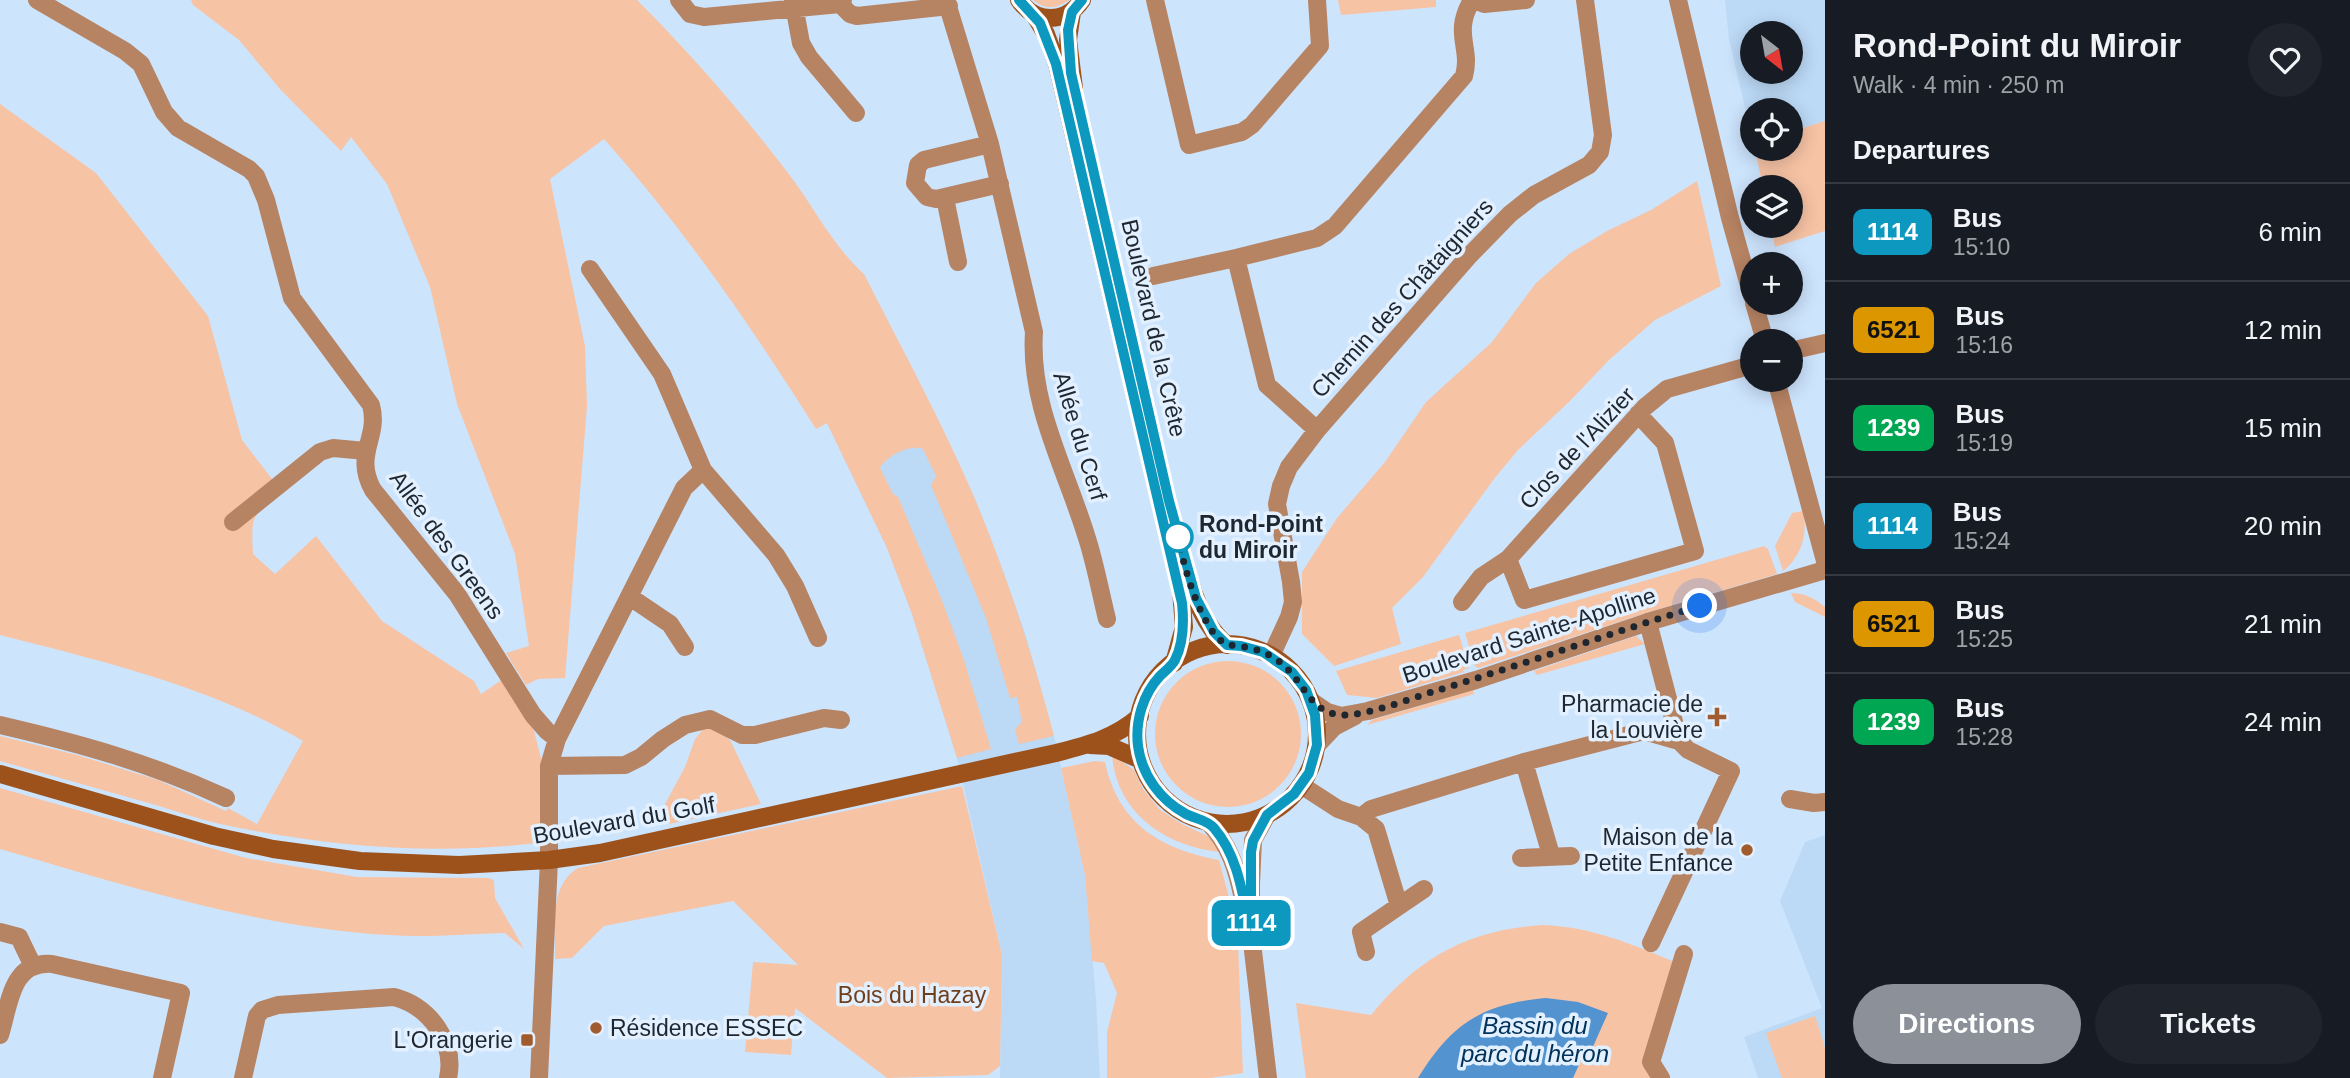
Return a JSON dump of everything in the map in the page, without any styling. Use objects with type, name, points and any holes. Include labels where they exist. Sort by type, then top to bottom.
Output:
[{"type":"main road","name":"Boulevard de la Crête","points":[[1019,0],[1035,16],[1046,34],[1059,75],[1181,591],[1184,626],[1174,663]]},
{"type":"main road","name":"Boulevard de la Crête","points":[[1035,16],[1058,18],[1077,6]]},
{"type":"main road","name":"Boulevard de la Crête","points":[[1077,6],[1068,40],[1071,73],[1175,527],[1196,598],[1214,632],[1227,645]]},
{"type":"main road","points":[[1227,645],[1253,648],[1271,656],[1292,672],[1311,701],[1317,745],[1309,773],[1286,802],[1267,815],[1242,823],[1208,822],[1184,813],[1163,797],[1148,776],[1142,760],[1138,738],[1145,698],[1154,682],[1174,663],[1197,650],[1227,645]]},
{"type":"main road","name":"Boulevard du Golf","points":[[0,774],[214,836],[306,854],[423,864],[549,860],[664,841],[1090,745],[1120,731],[1140,716]]},
{"type":"main road","name":"Boulevard du Golf","points":[[1090,745],[1109,746],[1142,760]]},
{"type":"street","name":"Allée des Greens","points":[[37,0],[125,51],[141,64],[164,112],[178,128],[249,169],[256,176],[270,211],[292,299],[371,405],[374,418],[366,451],[366,476],[373,490],[457,594],[533,715],[557,739]]},
{"type":"street","points":[[679,0],[690,14],[704,17],[794,5],[841,2],[850,14],[857,16],[948,3]]},
{"type":"street","points":[[1155,0],[1189,145],[1242,132],[1260,117],[1320,46],[1317,0]]},
{"type":"street","points":[[1153,276],[1317,238],[1335,226],[1464,76],[1462,21],[1467,2],[1479,10],[1497,4],[1526,0]]},
{"type":"street","name":"Chemin des Châtaigniers","points":[[1271,656],[1293,603],[1278,497],[1289,467],[1317,430],[1468,257],[1510,214],[1534,195],[1589,165],[1602,147],[1603,135],[1585,0]]},
{"type":"street","points":[[1678,0],[1740,253]]},
{"type":"street","name":"Allée du Cerf","points":[[948,3],[990,144],[1034,332],[1032,355],[1038,397],[1087,536],[1107,619]]},
{"type":"street","points":[[794,5],[801,43],[809,57],[856,113]]},
{"type":"street","points":[[990,144],[924,160],[918,165],[915,183],[927,197],[945,198],[1000,184]]},
{"type":"street","points":[[945,198],[958,262]]},
{"type":"street","points":[[1236,258],[1267,385],[1317,430]]},
{"type":"street","points":[[590,269],[662,374],[703,470],[776,555],[795,586],[818,638]]},
{"type":"street","points":[[1803,348],[1825,343]]},
{"type":"street","name":"Clos de l'Alizier","points":[[1462,602],[1481,577],[1508,559],[1638,414],[1667,389],[1740,368]]},
{"type":"street","points":[[1779,392],[1825,561]]},
{"type":"street","points":[[1508,559],[1524,600],[1695,551],[1665,443],[1638,414]]},
{"type":"street","points":[[233,522],[320,452],[333,448],[366,451]]},
{"type":"street","points":[[539,1078],[549,860],[549,766],[557,739],[684,488],[703,470]]},
{"type":"street","name":"Boulevard Sainte-Apolline","points":[[1311,701],[1327,712],[1341,716],[1368,710],[1476,680],[1648,622],[1825,570]]},
{"type":"street","points":[[630,597],[670,624],[685,647]]},
{"type":"street","points":[[1648,622],[1679,740],[1688,750],[1731,771],[1651,943]]},
{"type":"street","name":"Boulevard Sainte-Apolline","points":[[1317,745],[1334,727],[1368,710]]},
{"type":"street","points":[[549,766],[625,765],[642,757],[663,739],[685,726],[710,719],[743,735],[824,718],[842,720]]},
{"type":"street","points":[[0,725],[105,750],[183,778],[226,798]]},
{"type":"street","points":[[1361,817],[1371,809],[1524,762],[1644,731],[1679,740]]},
{"type":"street","points":[[1524,762],[1551,855]]},
{"type":"street","points":[[1301,785],[1338,809],[1361,817],[1376,830],[1399,906]]},
{"type":"street","points":[[1790,799],[1825,802]]},
{"type":"street","points":[[1267,815],[1253,841],[1251,852],[1251,934],[1268,1078]]},
{"type":"street","points":[[1208,822],[1231,855],[1251,934]]},
{"type":"street","points":[[1521,858],[1571,856]]},
{"type":"street","points":[[1366,951],[1361,932],[1424,889]]},
{"type":"street","points":[[0,932],[19,937],[32,964]]},
{"type":"street","points":[[1661,1078],[1651,1062],[1684,954]]},
{"type":"street","points":[[0,1035],[20,974],[32,964],[52,964],[181,993],[162,1078]]},
{"type":"street","points":[[243,1078],[257,1016],[262,1010],[278,1005],[394,997],[404,999],[424,1013],[443,1036],[451,1058],[448,1078]]},
{"type":"shaded area","points":[[1725,0],[1825,0],[1825,121],[1803,128],[1803,98],[1743,98],[1729,39]]},
{"type":"shaded area","points":[[935,413],[1001,565],[1025,633],[1054,736],[1085,875],[1100,1078],[1000,1078],[1002,955],[957,758],[912,614],[887,548],[827,423]]},
{"type":"shaded area","points":[[1825,835],[1825,1078],[1758,1078],[1744,1037],[1822,1008],[1780,901],[1805,842]]},
{"type":"green space","points":[[191,0],[637,0],[738,110],[794,181],[835,242],[864,274],[975,499],[1019,616],[1054,736],[1019,744],[1015,729],[1022,722],[1017,697],[1010,698],[986,618],[931,485],[936,476],[923,449],[911,448],[893,455],[880,468],[893,494],[898,497],[941,598],[964,660],[991,749],[957,758],[912,614],[887,548],[827,423],[816,429],[716,279],[662,208],[604,139],[550,179],[585,346],[587,406],[565,678],[538,679],[526,685],[506,653],[529,646],[515,554],[457,404],[430,287],[387,184],[351,137],[341,151],[280,89],[239,40],[193,5]]},
{"type":"green space","points":[[1033,0],[1069,0],[1051,7]]},
{"type":"green space","points":[[1338,0],[1436,0],[1436,7],[1341,15]]},
{"type":"green space","points":[[0,104],[96,173],[208,316],[242,440],[282,492],[255,517],[252,531],[253,554],[275,574],[316,536],[382,621],[474,681],[481,694],[503,679],[533,727],[541,758],[542,832],[537,843],[417,849],[298,838],[212,822],[0,761],[0,736],[77,755],[158,780],[226,811],[228,808],[257,824],[303,741],[194,690],[0,635]]},
{"type":"green space","points":[[1825,121],[1825,231],[1775,247],[1773,238],[1803,238],[1803,175],[1760,175],[1758,161],[1803,161],[1803,128]]},
{"type":"green space","points":[[1697,181],[1721,286],[1655,320],[1609,360],[1518,450],[1423,577],[1392,608],[1401,644],[1334,666],[1302,634],[1302,572],[1337,518],[1385,462],[1426,402],[1492,342],[1536,283],[1569,254],[1607,231],[1651,210]]},
{"type":"green space","points":[[1803,511],[1805,528],[1802,544],[1795,558],[1783,571],[1775,546],[1792,513]]},
{"type":"green space","points":[[1764,546],[1768,549],[1777,574],[1478,668],[1475,666],[1465,633]]},
{"type":"green space","points":[[1791,593],[1805,595],[1817,601],[1825,607],[1825,617],[1795,602]]},
{"type":"green space","points":[[1459,635],[1469,668],[1463,670],[1464,672],[1377,698],[1347,695],[1336,671]]},
{"type":"green space","points":[[1636,636],[1645,644],[1537,675],[1534,671]]},
{"type":"green space","points":[[1228,661],[1256,667],[1280,682],[1295,706],[1301,734],[1295,762],[1280,786],[1256,801],[1228,807],[1200,801],[1176,786],[1161,762],[1155,734],[1161,706],[1176,682],[1200,667]]},
{"type":"green space","points":[[1473,690],[1474,694],[1367,725],[1372,720]]},
{"type":"green space","points":[[705,727],[720,728],[731,742],[761,804],[669,824],[664,806],[685,767],[695,739]]},
{"type":"green space","points":[[1112,754],[1134,770],[1143,789],[1160,810],[1212,838],[1221,852],[1181,843],[1147,823],[1123,794]]},
{"type":"green space","points":[[1095,761],[1105,762],[1111,784],[1120,802],[1145,830],[1179,849],[1219,860],[1238,944],[1243,1073],[1210,1078],[1107,1078],[1107,1032],[1117,993],[1104,963],[1092,961],[1085,875],[1061,768]]},
{"type":"green space","name":"Bois du Hazay","points":[[962,786],[1002,955],[1000,1066],[988,1075],[887,1078],[795,1008],[791,1055],[745,1052],[753,962],[798,965],[733,901],[604,926],[572,958],[555,959],[558,897],[568,876],[578,868]]},
{"type":"green space","points":[[0,788],[246,858],[357,877],[488,878],[494,880],[495,898],[524,949],[505,933],[402,936],[338,931],[240,914],[0,849]]},
{"type":"green space","points":[[1543,925],[1595,933],[1677,963],[1655,1078],[1306,1078],[1296,1003],[1371,1015],[1408,977],[1447,950],[1491,933]]},
{"type":"green space","points":[[1815,1016],[1825,1048],[1825,1078],[1782,1078],[1766,1033]]},
{"type":"water","name":"Bassin du parc du héron","points":[[1546,998],[1578,1002],[1608,1013],[1587,1060],[1582,1058],[1573,1078],[1418,1078],[1443,1043],[1471,1020],[1504,1005]]},
{"type":"bus line","name":"1114","points":[[1019,0],[1040,23],[1056,64],[1182,603],[1184,626],[1174,663],[1154,682],[1145,698],[1140,716],[1138,745],[1144,768],[1163,797],[1184,813],[1208,822],[1227,846],[1236,867],[1251,934],[1253,841],[1267,815],[1286,802],[1309,773],[1317,745],[1315,715],[1306,690],[1283,664],[1253,648],[1222,642],[1201,609],[1192,587],[1169,501],[1092,174],[1071,73],[1068,30],[1072,12],[1082,0]]},
{"type":"place","name":"Rond-Point du Miroir","points":[[1178,537]]},
{"type":"place","name":"Pharmacie de la Louvière","points":[[1717,717]]},
{"type":"place","name":"Maison de la Petite Enfance","points":[[1747,850]]},
{"type":"place","name":"Résidence ESSEC","points":[[596,1028]]},
{"type":"place","name":"L'Orangerie","points":[[527,1040]]},
{"type":"route","points":[[1178,537],[1196,598],[1219,638],[1227,645],[1253,648],[1274,657],[1292,672],[1316,706],[1341,716],[1476,680],[1700,606]]}]
